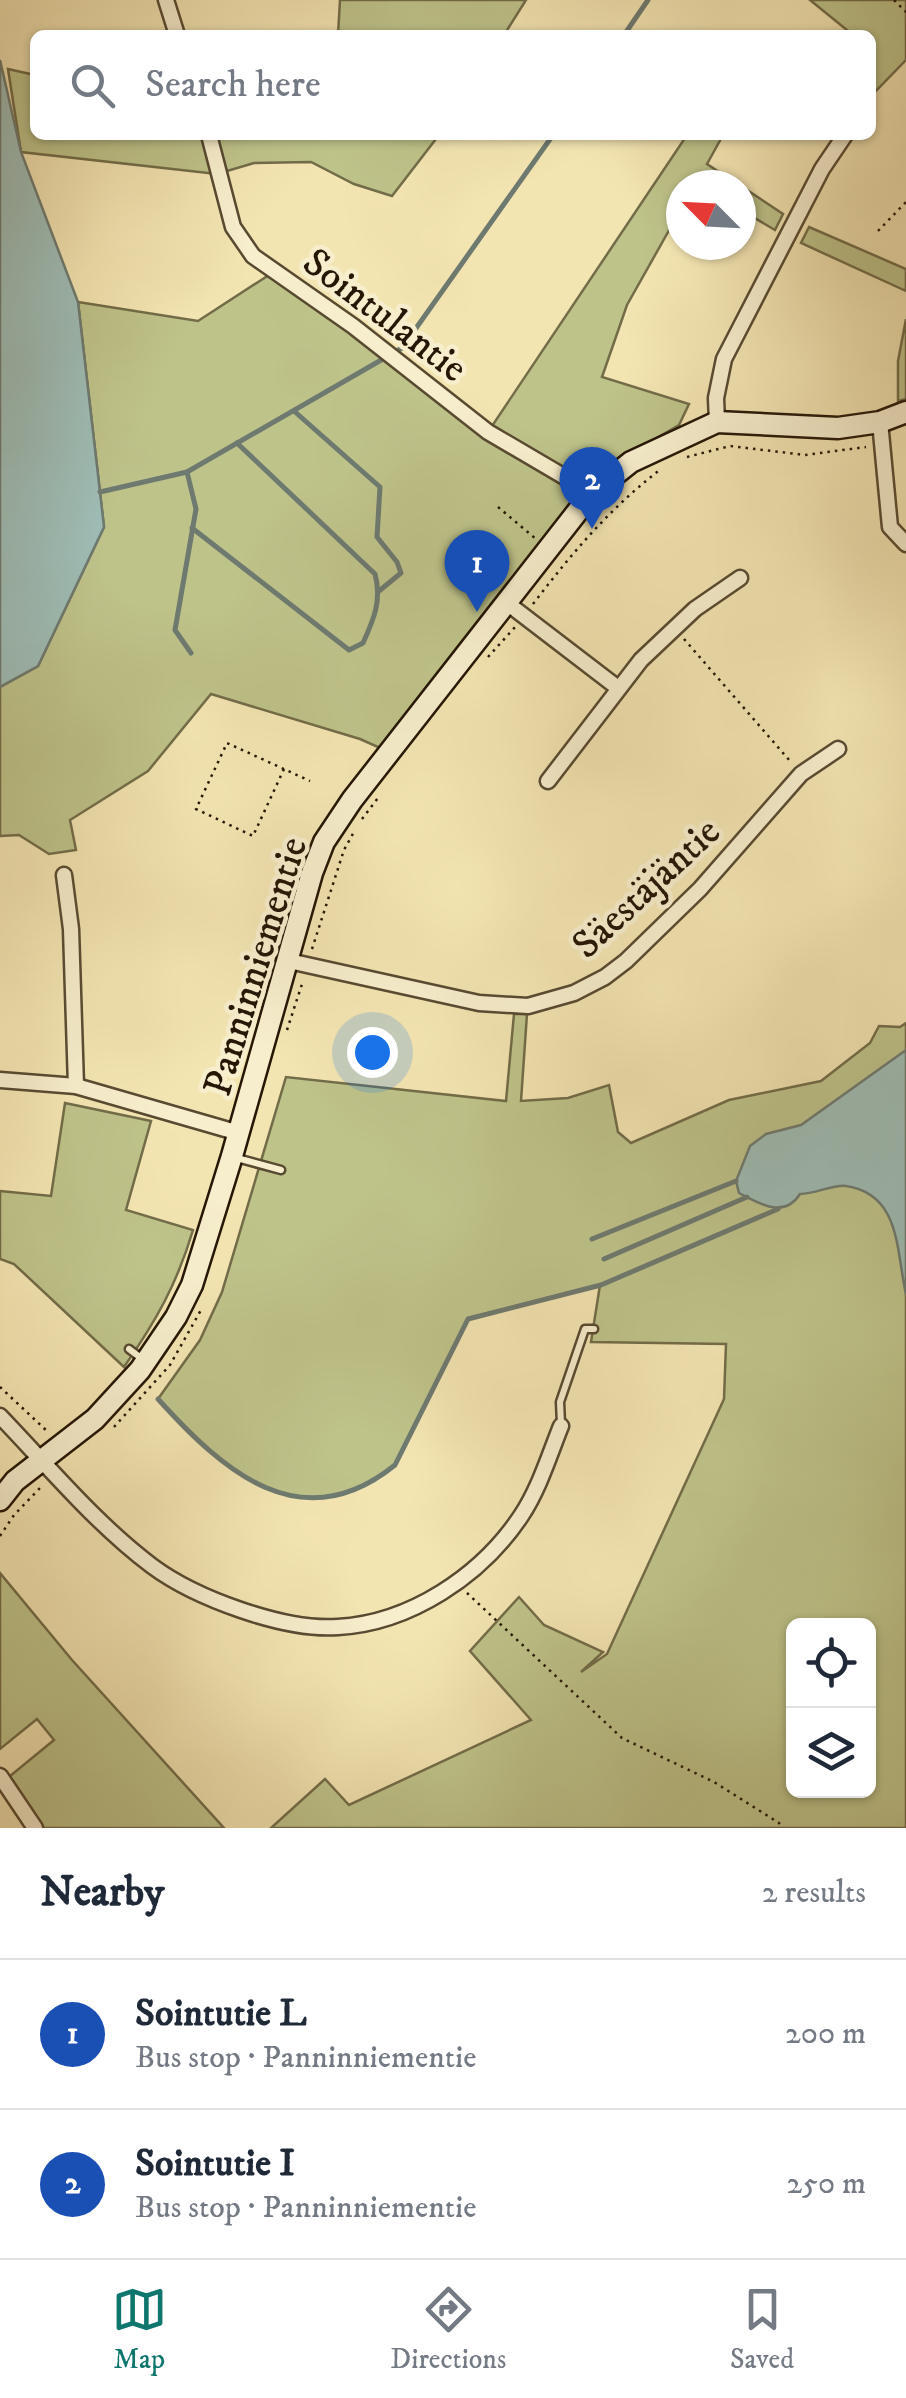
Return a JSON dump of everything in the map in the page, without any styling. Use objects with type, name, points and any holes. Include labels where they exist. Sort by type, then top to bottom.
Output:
[{"type":"street","points":[[166,0],[175,30]]},
{"type":"street","name":"Sointulantie","points":[[210,140],[233,227],[253,256],[353,326],[488,432],[592,493]]},
{"type":"street","points":[[717,422],[716,398],[724,359],[822,169],[842,140]]},
{"type":"street","name":"Panninniementie","points":[[0,1500],[15,1481],[48,1466],[62,1444],[95,1420],[146,1362],[174,1322],[192,1285],[298,963],[312,873],[324,842],[352,800],[592,493],[631,462],[717,422],[838,428],[880,422],[906,412]]},
{"type":"street","points":[[880,422],[890,526],[906,544]]},
{"type":"street","points":[[548,781],[618,688],[674,628],[703,602],[740,578]]},
{"type":"street","points":[[507,603],[618,688]]},
{"type":"street","name":"Säestäjäntie","points":[[298,963],[479,1003],[528,1006],[574,993],[626,960],[680,909],[800,774],[838,749]]},
{"type":"street","points":[[64,875],[71,930],[76,1086]]},
{"type":"street","points":[[0,1080],[76,1086],[239,1133]]},
{"type":"street","points":[[0,1416],[81,1502],[153,1567],[195,1593],[264,1618],[336,1628],[394,1617],[434,1598],[479,1564],[520,1517],[562,1426]]},
{"type":"street","points":[[0,1776],[34,1828]]},
{"type":"lane","points":[[232,1156],[281,1170]]},
{"type":"lane","points":[[562,1426],[560,1402],[586,1329],[594,1328]]},
{"type":"lane","points":[[128,1348],[146,1362]]},
{"type":"path","points":[[894,0],[906,12]]},
{"type":"path","points":[[878,231],[906,202]]},
{"type":"path","points":[[685,458],[730,446],[805,455],[882,445]]},
{"type":"path","points":[[480,666],[592,528],[666,466]]},
{"type":"path","points":[[498,507],[549,548]]},
{"type":"path","points":[[674,628],[800,774]]},
{"type":"path","points":[[284,769],[253,836],[196,809],[226,743],[284,769],[310,781]]},
{"type":"path","points":[[286,1035],[298,963],[344,850],[383,792]]},
{"type":"path","points":[[112,1428],[170,1365],[202,1308]]},
{"type":"path","points":[[0,1387],[62,1444]]},
{"type":"path","points":[[0,1536],[48,1466]]},
{"type":"path","points":[[456,1582],[622,1738],[714,1782],[780,1822],[781,1828]]},
{"type":"green space","points":[[340,0],[526,0],[507,30],[338,30]]},
{"type":"green space","points":[[810,0],[906,0],[906,60],[876,91],[876,30],[847,30]]},
{"type":"green space","points":[[8,69],[30,74],[30,140],[435,140],[392,196],[354,184],[311,162],[254,163],[217,174],[21,152]]},
{"type":"green space","points":[[684,140],[720,140],[707,164],[716,170],[666,170],[666,236],[627,305],[602,377],[689,404],[679,425],[584,480],[492,426]]},
{"type":"green space","points":[[756,196],[783,214],[775,230],[756,219]]},
{"type":"green space","points":[[809,227],[906,269],[906,291],[801,243]]},
{"type":"green space","points":[[275,271],[488,432],[592,493],[389,752],[360,739],[211,694],[148,771],[70,820],[76,850],[49,854],[19,835],[0,836],[0,687],[38,666],[104,527],[78,302],[198,321]]},
{"type":"green space","points":[[906,319],[906,399],[898,401],[898,361]]},
{"type":"green space","points":[[514,1014],[527,1014],[521,1101],[568,1098],[609,1085],[618,1132],[631,1143],[729,1100],[821,1081],[870,1043],[879,1026],[900,1027],[906,1023],[906,1828],[271,1828],[325,1779],[349,1805],[531,1720],[470,1651],[519,1597],[544,1625],[603,1652],[581,1672],[607,1654],[724,1399],[726,1344],[591,1342],[600,1285],[468,1318],[395,1465],[360,1487],[327,1497],[296,1496],[266,1488],[237,1472],[158,1399],[200,1340],[222,1292],[286,1077],[506,1101]]},
{"type":"green space","points":[[65,1103],[151,1121],[126,1210],[193,1230],[164,1302],[124,1367],[14,1264],[0,1259],[0,1191],[51,1196]]},
{"type":"green space","points":[[0,1573],[72,1660],[224,1828],[35,1828],[4,1781],[54,1740],[37,1719],[0,1749]]},
{"type":"water","points":[[0,60],[21,152],[78,302],[104,527],[38,666],[0,687]]},
{"type":"water","points":[[906,1050],[906,1294],[887,1212],[864,1191],[836,1186],[800,1194],[794,1202],[779,1208],[739,1193],[736,1181],[750,1146],[766,1134],[801,1125]]},
{"type":"waterway","points":[[627,30],[648,0]]},
{"type":"waterway","points":[[100,492],[187,472],[402,348],[549,140]]},
{"type":"waterway","points":[[294,411],[380,487],[377,537],[401,573],[379,591]]},
{"type":"waterway","points":[[192,528],[349,650],[363,643],[376,609],[375,574],[237,443]]},
{"type":"waterway","points":[[187,472],[196,509],[175,630],[191,653]]},
{"type":"waterway","points":[[592,1239],[736,1181]]},
{"type":"waterway","points":[[604,1259],[747,1197]]},
{"type":"waterway","points":[[158,1399],[209,1450],[266,1488],[296,1496],[327,1497],[360,1487],[395,1465],[468,1319],[601,1285],[778,1209]]},
{"type":"place","name":"Sointutie I","points":[[592,529]]},
{"type":"place","name":"Sointutie L","points":[[477,612]]}]
